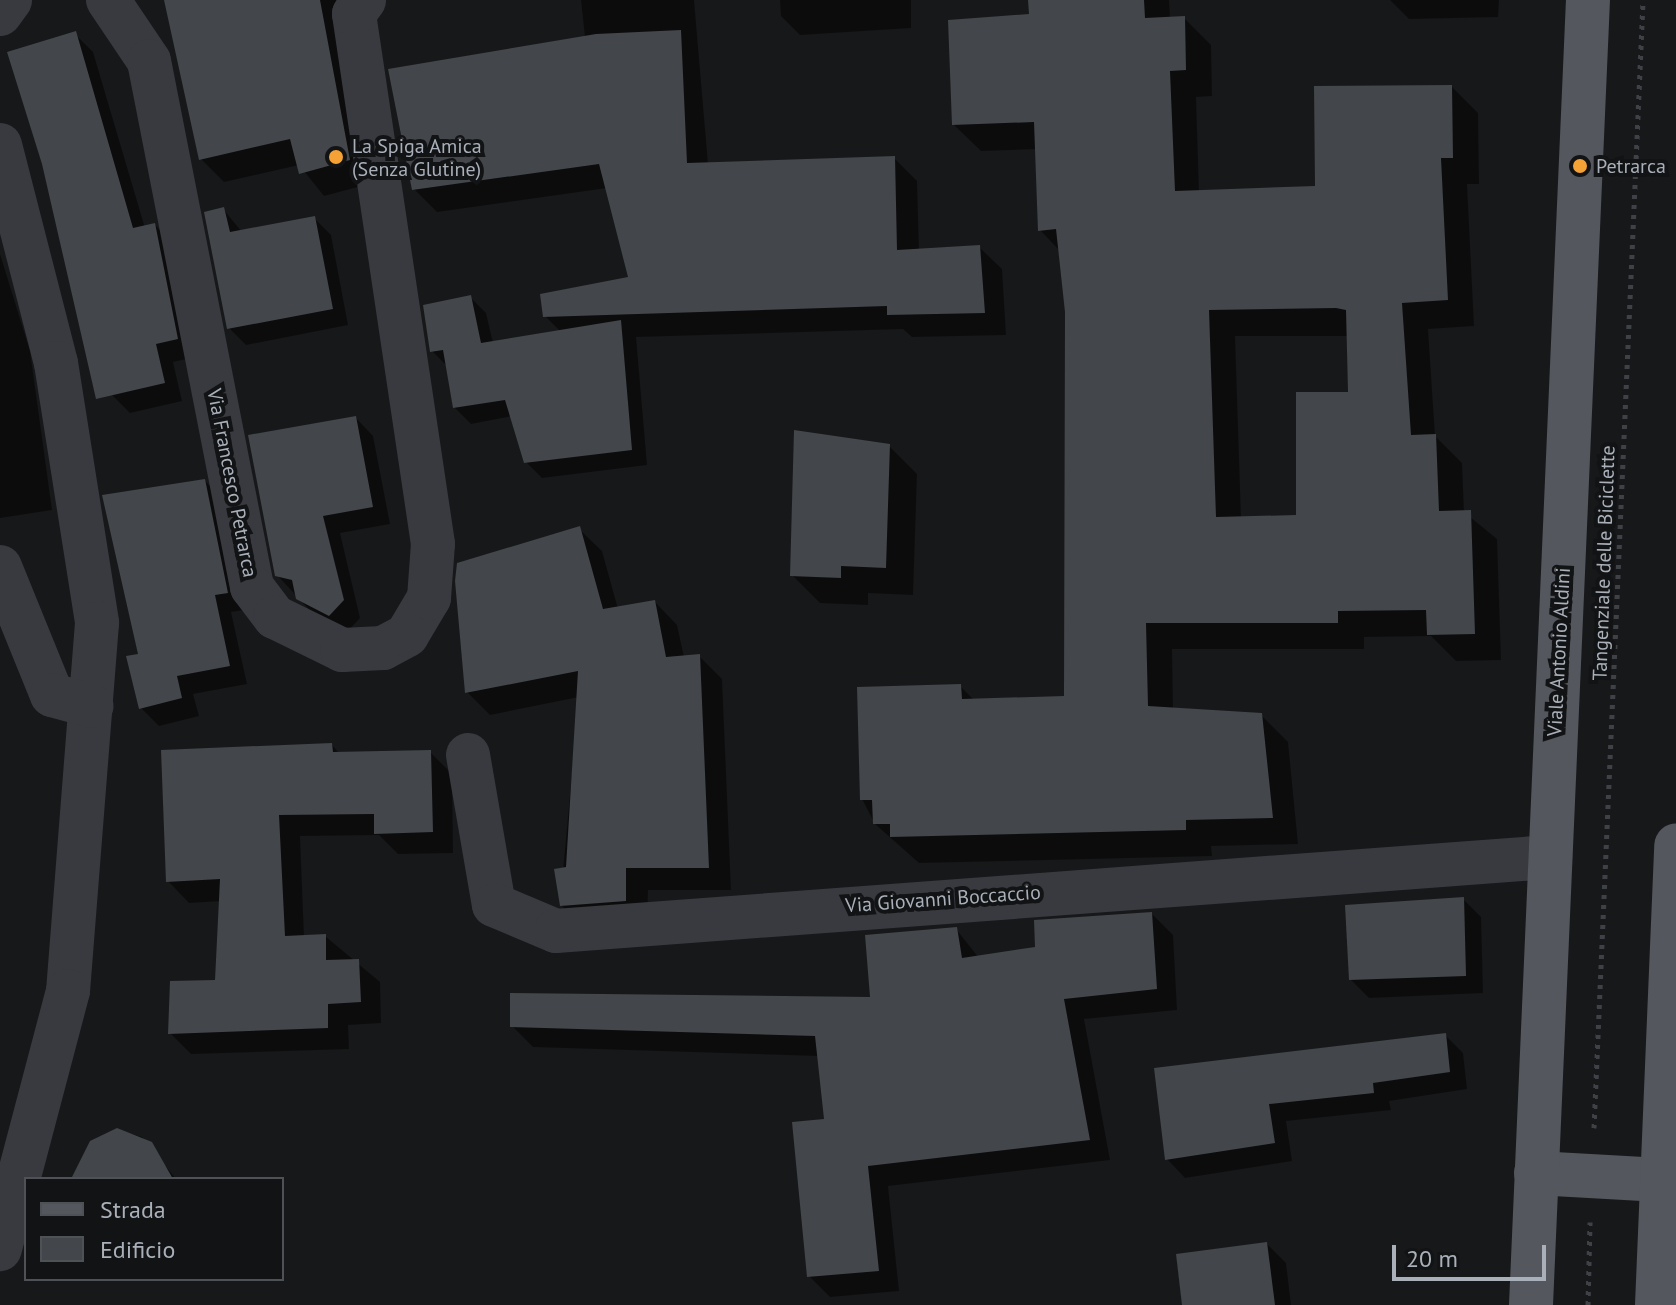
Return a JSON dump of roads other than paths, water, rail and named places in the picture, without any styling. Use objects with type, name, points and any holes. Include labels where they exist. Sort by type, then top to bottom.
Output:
[{"type":"main road","name":"Viale Antonio Aldini","points":[[1531,1305],[1588,0]]},
{"type":"main road","points":[[1657,1305],[1668,1180],[1676,845]]},
{"type":"main road","points":[[1536,1173],[1668,1180]]},
{"type":"street","points":[[0,14],[10,0]]},
{"type":"street","name":"Via Francesco Petrarca","points":[[108,0],[149,61],[252,587],[275,617],[342,650],[383,648],[407,635],[429,598],[433,544],[354,14],[364,0]]},
{"type":"street","points":[[0,145],[56,363],[78,483],[97,623],[68,991],[0,1249]]},
{"type":"street","points":[[0,567],[52,695],[92,706]]},
{"type":"street","name":"Via Giovanni Boccaccio","points":[[468,755],[494,905],[556,931],[1550,857]]},
{"type":"place","name":"La Spiga Amica (Senza Glutine)","points":[[336,157]]},
{"type":"place","name":"Petrarca","points":[[1580,166]]}]
